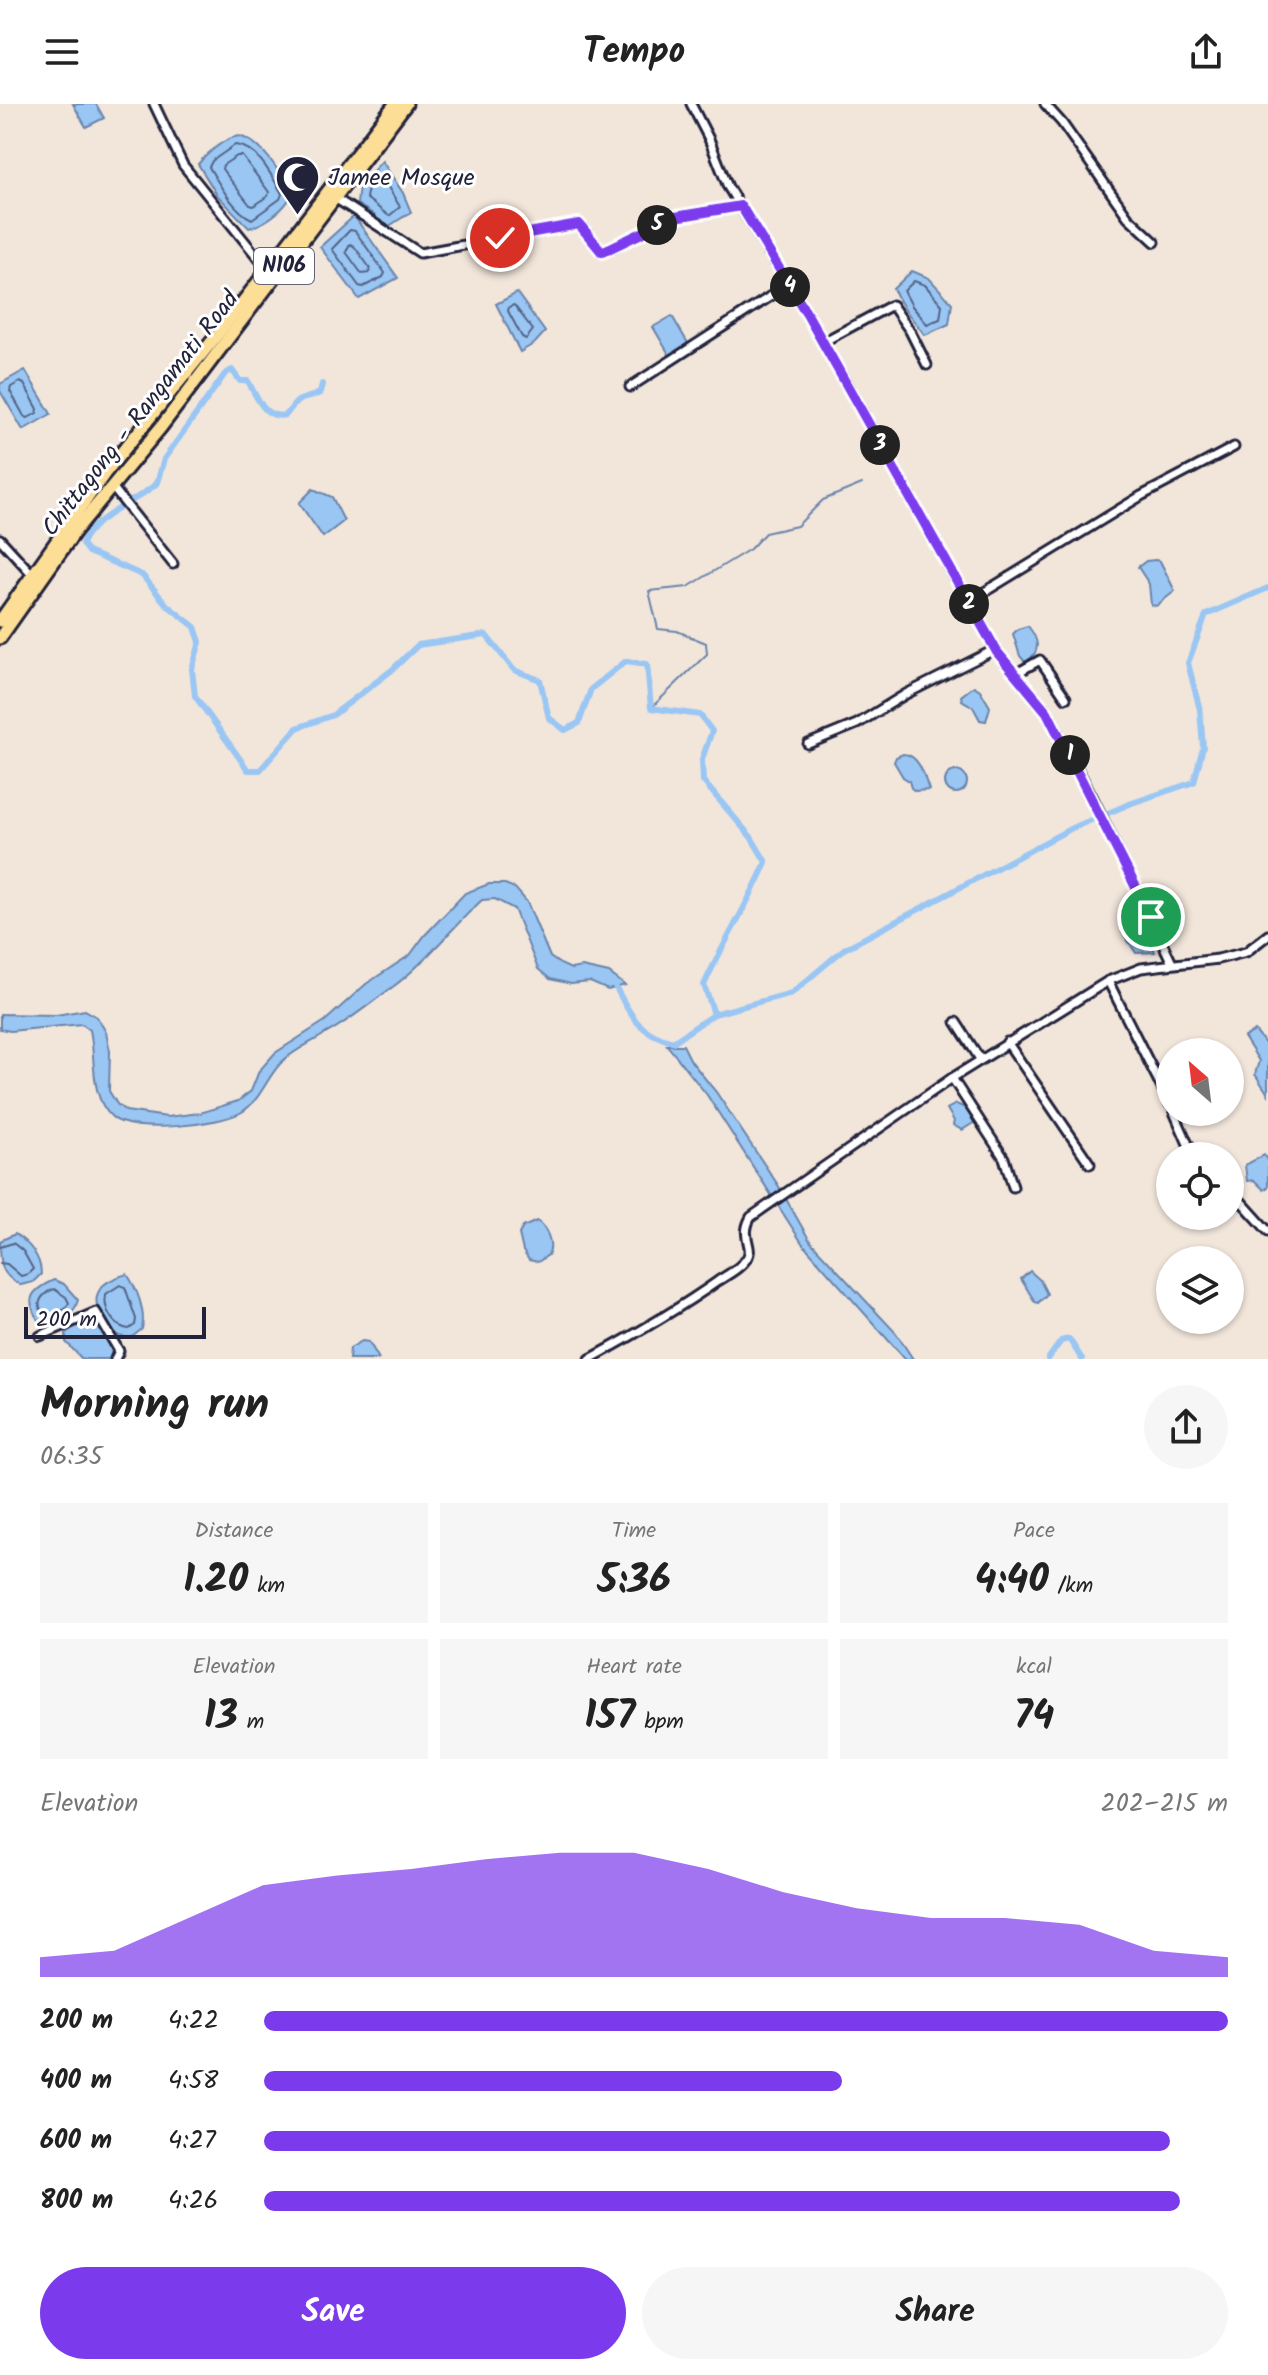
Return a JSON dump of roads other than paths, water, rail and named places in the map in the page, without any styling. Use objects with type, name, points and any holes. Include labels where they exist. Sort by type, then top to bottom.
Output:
[{"type":"highway","points":[[7,617],[105,473],[337,189],[395,104]]},
{"type":"highway","name":"Chittagong - Rangamati Road","points":[[0,638],[7,617],[76,530],[116,490],[337,189],[406,104]]},
{"type":"street","points":[[154,104],[183,165],[268,270]]},
{"type":"street","points":[[691,104],[728,187],[823,342],[968,602],[996,649],[1047,712],[1092,796],[1172,963]]},
{"type":"street","points":[[1045,104],[1062,123],[1128,217],[1155,242]]},
{"type":"street","points":[[337,189],[420,253],[579,224],[602,252],[675,217],[741,206]]},
{"type":"street","points":[[630,387],[788,285]]},
{"type":"street","points":[[823,342],[892,305],[910,331],[927,365]]},
{"type":"street","points":[[968,602],[1129,503],[1234,447]]},
{"type":"street","points":[[116,490],[173,564]]},
{"type":"street","points":[[0,539],[33,575]]},
{"type":"street","points":[[808,744],[857,724],[906,694],[996,649]]},
{"type":"street","points":[[1015,674],[1040,660],[1066,698]]},
{"type":"street","points":[[590,1359],[665,1317],[735,1269],[749,1253],[745,1239],[751,1217],[1007,1042],[1108,981],[1141,968],[1218,959],[1246,952],[1268,935]]},
{"type":"street","points":[[1108,981],[1156,1076]]},
{"type":"street","points":[[956,1022],[980,1059]]},
{"type":"street","points":[[1007,1042],[1090,1164]]},
{"type":"street","points":[[952,1078],[1004,1158],[1013,1187]]},
{"type":"street","points":[[1244,1204],[1268,1231]]},
{"type":"street","points":[[40,1336],[96,1312],[119,1351],[115,1359]]},
{"type":"water","points":[[73,104],[96,104],[104,118],[86,127]]},
{"type":"water","points":[[239,136],[264,152],[291,196],[273,216],[249,228],[217,195],[198,164],[222,143]]},
{"type":"water","points":[[382,161],[403,193],[411,212],[386,228],[373,214],[357,204],[359,186]]},
{"type":"water","points":[[354,216],[398,278],[359,299],[320,247]]},
{"type":"water","points":[[912,271],[929,278],[952,303],[949,324],[925,335],[893,289]]},
{"type":"water","points":[[517,293],[545,332],[520,352],[496,304]]},
{"type":"water","points":[[672,316],[689,345],[670,356],[653,327]]},
{"type":"water","points":[[25,370],[51,414],[23,430],[0,391],[0,384]]},
{"type":"water","points":[[313,489],[332,497],[344,521],[323,537],[299,503]]},
{"type":"water","points":[[1146,561],[1160,561],[1175,591],[1156,606],[1151,605],[1149,584],[1138,567]]},
{"type":"water","points":[[1028,626],[1037,646],[1025,662],[1013,634]]},
{"type":"water","points":[[974,686],[990,707],[986,721],[980,720],[973,707],[962,700],[961,696]]},
{"type":"water","points":[[903,754],[917,762],[929,790],[915,791],[903,777],[894,762],[896,757]]},
{"type":"water","points":[[952,771],[960,771],[967,782],[960,793],[952,793],[945,786],[945,778]]},
{"type":"water","points":[[489,884],[505,884],[515,888],[527,902],[550,957],[571,969],[582,967],[609,973],[625,985],[608,990],[590,982],[571,984],[550,979],[538,969],[514,909],[495,899],[482,900],[403,979],[334,1029],[284,1060],[249,1107],[231,1117],[176,1126],[137,1126],[112,1117],[97,1087],[90,1030],[82,1024],[10,1031],[0,1029],[0,1014],[56,1015],[85,1010],[97,1017],[106,1032],[110,1051],[109,1091],[117,1104],[126,1111],[167,1117],[200,1113],[238,1101],[251,1091],[259,1071],[275,1053],[325,1021],[366,984],[410,955],[465,893]]},
{"type":"water","points":[[1143,925],[1155,952],[1136,953],[1122,932],[1124,927]]},
{"type":"water","points":[[1255,1031],[1268,1047],[1268,1094],[1255,1074],[1259,1061],[1244,1037]]},
{"type":"water","points":[[667,1045],[683,1045],[778,1185],[810,1241],[896,1333],[913,1359],[905,1359],[802,1243],[707,1095]]},
{"type":"water","points":[[956,1104],[968,1109],[975,1122],[962,1130],[953,1125],[947,1109]]},
{"type":"water","points":[[1264,1155],[1268,1162],[1268,1187],[1264,1190],[1254,1180],[1247,1181],[1245,1165]]},
{"type":"water","points":[[537,1221],[550,1241],[548,1255],[538,1262],[529,1260],[519,1234],[523,1227]]},
{"type":"water","points":[[15,1234],[33,1251],[41,1274],[33,1282],[21,1285],[5,1273],[0,1255],[0,1241]]},
{"type":"water","points":[[1030,1271],[1040,1280],[1047,1294],[1038,1303],[1021,1279]]},
{"type":"water","points":[[127,1274],[137,1293],[143,1315],[142,1329],[132,1337],[114,1333],[101,1316],[97,1303],[97,1296],[104,1285]]},
{"type":"water","points":[[54,1280],[64,1284],[78,1300],[64,1320],[53,1324],[40,1323],[32,1308],[32,1297],[39,1288]]},
{"type":"water","points":[[91,1322],[108,1341],[112,1356],[109,1359],[82,1359],[66,1342],[66,1333],[80,1323]]},
{"type":"water","points":[[362,1341],[369,1342],[379,1359],[349,1359],[350,1348]]},
{"type":"waterway","points":[[322,384],[320,393],[299,400],[286,415],[278,416],[262,406],[248,381],[240,381],[232,370],[225,374],[164,459],[157,483],[95,526],[82,544],[88,552],[142,575],[167,605],[195,627],[200,642],[192,669],[195,696],[248,770],[260,770],[297,728],[333,715],[392,670],[418,645],[486,635],[514,670],[540,680],[549,718],[565,730],[579,723],[591,689],[626,661],[647,664],[651,708],[700,715],[712,731],[702,759],[703,781],[751,837],[766,862],[704,985],[714,1014]]},
{"type":"waterway","points":[[651,708],[707,654],[706,643],[677,631],[658,629],[649,591],[688,587],[750,549],[765,533],[797,526],[823,500],[862,484]]},
{"type":"waterway","points":[[614,984],[643,1028],[673,1042],[714,1014],[792,993],[844,949],[1072,828],[1194,782],[1203,747],[1200,710],[1188,663],[1206,615],[1268,588]]},
{"type":"waterway","points":[[1048,1359],[1061,1341],[1069,1339],[1082,1359]]},
{"type":"place","name":"Jamee Mosque","points":[[297,217]]}]
